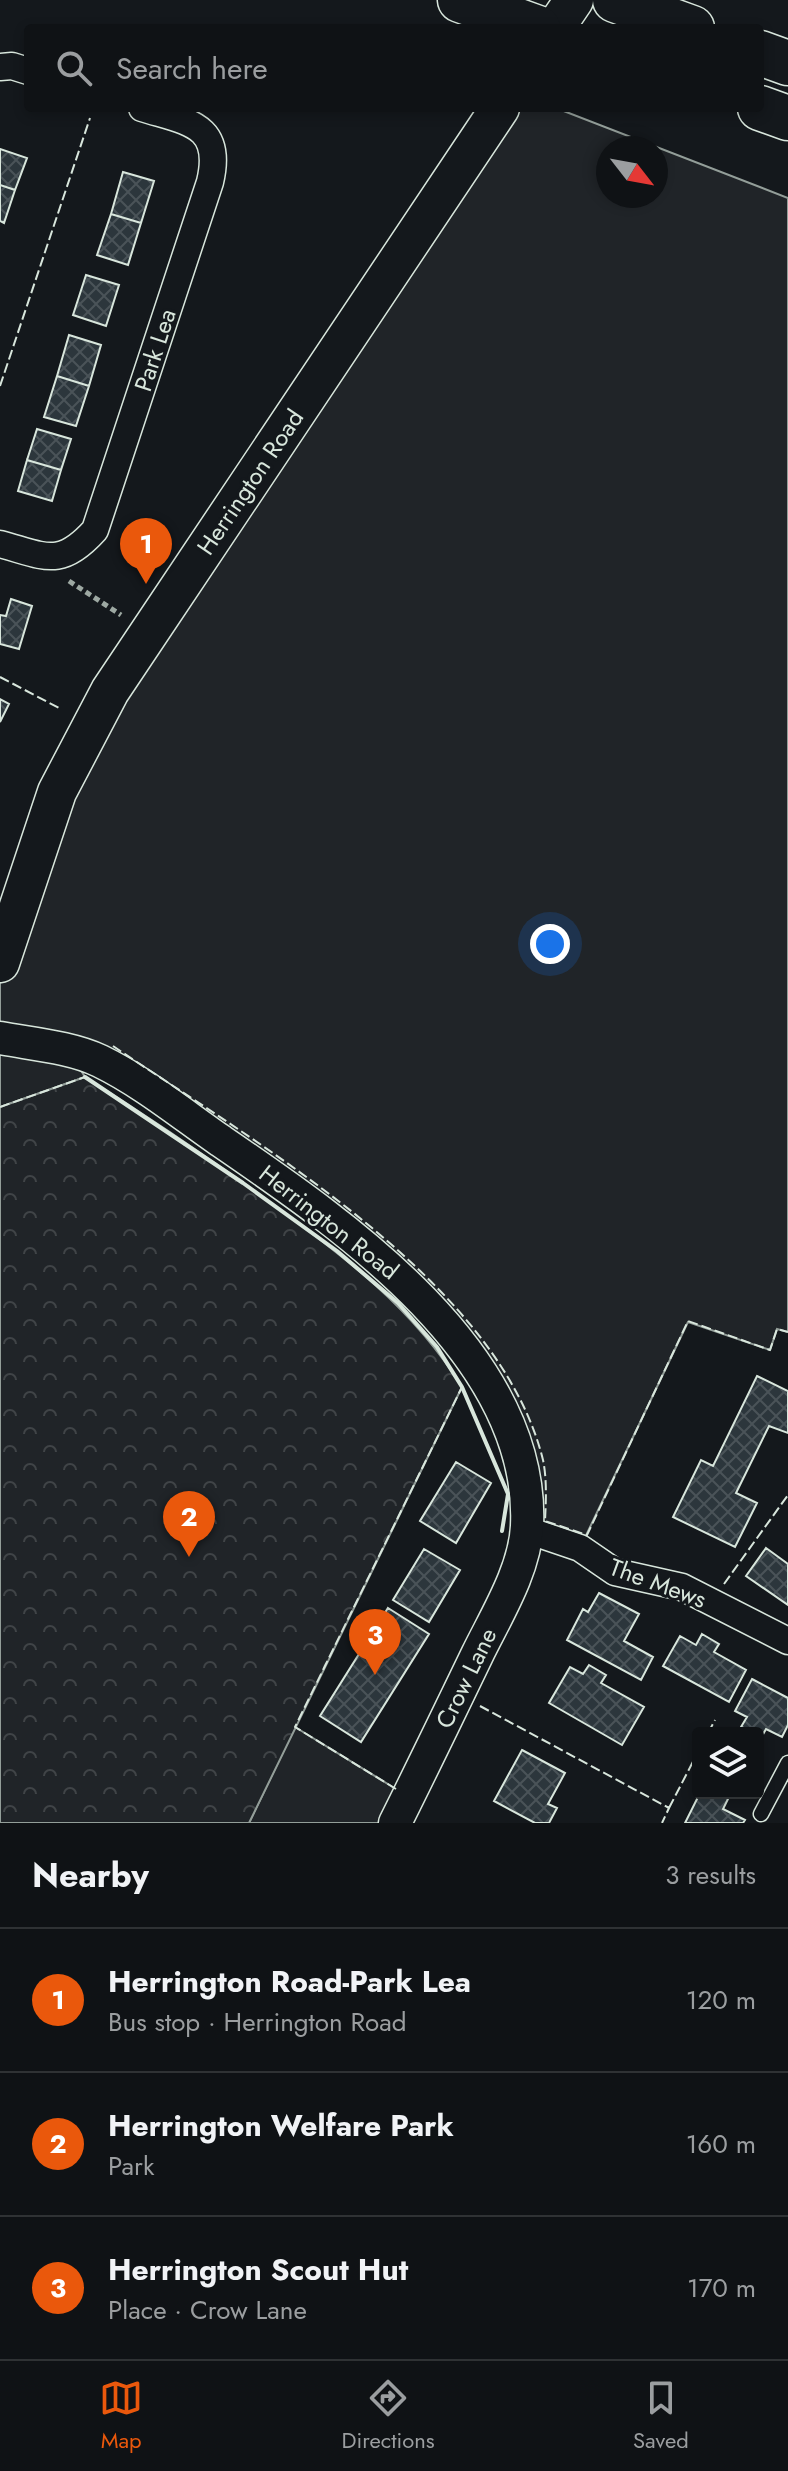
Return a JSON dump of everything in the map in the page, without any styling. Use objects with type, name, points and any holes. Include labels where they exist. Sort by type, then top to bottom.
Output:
[{"type":"highway","points":[[460,0],[527,24]]},
{"type":"highway","points":[[615,0],[681,24]]},
{"type":"highway","points":[[764,54],[788,63]]},
{"type":"highway","points":[[764,109],[788,118]]},
{"type":"main road","points":[[558,24],[574,0]]},
{"type":"main road","name":"Herrington Road","points":[[1,952],[57,792],[110,691],[497,112]]},
{"type":"street","points":[[0,67],[24,70]]},
{"type":"street","name":"Park Lea","points":[[53,558],[77,550],[95,530],[214,164],[211,146],[199,127],[154,112]]},
{"type":"street","points":[[0,544],[53,558]]},
{"type":"street","name":"Herrington Road","points":[[0,1038],[98,1060],[255,1164],[400,1277],[476,1364],[493,1395],[521,1462],[528,1499],[527,1530]]},
{"type":"street","name":"The Mews","points":[[527,1530],[580,1548],[615,1572],[682,1587],[788,1641]]},
{"type":"street","name":"Crow Lane","points":[[395,1823],[499,1609],[523,1551],[527,1530]]},
{"type":"lane","points":[[761,1814],[788,1763]]},
{"type":"path","points":[[53,558],[65,579],[149,633]]},
{"type":"green space","points":[[497,112],[566,112],[628,136],[596,136],[596,208],[668,208],[668,151],[788,198],[788,1332],[777,1329],[770,1350],[688,1322],[580,1548],[527,1530],[521,1462],[400,1277],[71,1054],[85,1077],[0,1107],[0,962],[57,792]]},
{"type":"green space","points":[[85,1077],[226,1170],[352,1265],[422,1332],[462,1387],[249,1823],[0,1823],[0,1107]]},
{"type":"green space","points":[[295,1727],[396,1789],[379,1823],[249,1823]]},
{"type":"building","points":[[0,149],[27,158],[15,190],[0,185]]},
{"type":"building","points":[[123,172],[154,181],[141,223],[111,214]]},
{"type":"building","points":[[0,185],[15,190],[4,223],[0,221]]},
{"type":"building","points":[[111,214],[141,223],[128,265],[97,255]]},
{"type":"building","points":[[86,275],[119,285],[106,326],[73,315]]},
{"type":"building","points":[[69,335],[101,345],[89,386],[57,376]]},
{"type":"building","points":[[57,376],[89,386],[76,426],[44,417]]},
{"type":"building","points":[[37,429],[71,439],[61,470],[27,460]]},
{"type":"building","points":[[27,460],[61,470],[52,501],[18,491]]},
{"type":"building","points":[[11,599],[32,606],[19,649],[0,644],[0,615],[6,616]]},
{"type":"building","points":[[0,699],[9,704],[0,722]]},
{"type":"building","points":[[757,1376],[788,1391],[788,1433],[769,1426],[736,1493],[757,1503],[735,1547],[673,1517],[701,1460],[713,1466]]},
{"type":"building","points":[[456,1462],[491,1483],[456,1543],[420,1521]]},
{"type":"building","points":[[766,1548],[788,1564],[788,1605],[746,1576]]},
{"type":"building","points":[[424,1549],[460,1570],[429,1622],[393,1600]]},
{"type":"building","points":[[599,1593],[639,1614],[624,1641],[653,1657],[641,1680],[567,1640],[583,1609],[588,1612]]},
{"type":"building","points":[[388,1608],[429,1634],[361,1742],[320,1716]]},
{"type":"building","points":[[702,1634],[719,1644],[714,1652],[746,1670],[729,1702],[663,1666],[680,1636],[696,1645]]},
{"type":"building","points":[[589,1665],[606,1675],[601,1683],[644,1707],[622,1745],[549,1703],[570,1667],[583,1674]]},
{"type":"building","points":[[752,1679],[788,1698],[788,1725],[782,1737],[766,1729],[764,1733],[764,1727],[741,1727],[747,1717],[735,1711]]},
{"type":"building","points":[[522,1750],[565,1773],[548,1804],[557,1808],[549,1823],[535,1823],[494,1801]]},
{"type":"building","points":[[697,1799],[728,1799],[723,1809],[745,1820],[743,1823],[685,1823]]},
{"type":"fence","points":[[0,386],[90,118]]},
{"type":"fence","points":[[0,677],[61,709]]},
{"type":"fence","points":[[113,1046],[301,1173],[366,1223],[426,1276],[478,1334],[518,1395],[543,1460],[545,1521],[587,1535],[688,1321],[770,1350],[777,1329],[788,1332]]},
{"type":"fence","points":[[0,1107],[85,1077]]},
{"type":"fence","points":[[396,1789],[295,1727],[462,1387]]},
{"type":"fence","points":[[724,1584],[788,1495]]},
{"type":"fence","points":[[480,1706],[669,1808],[662,1823]]},
{"type":"fence","points":[[711,1727],[715,1720]]},
{"type":"fence","points":[[669,1808],[692,1764]]},
{"type":"wall","points":[[85,1077],[243,1183],[337,1251],[398,1303],[437,1347],[462,1387],[508,1494],[502,1531]]},
{"type":"place","name":"Herrington Road-Park Lea","points":[[146,584]]},
{"type":"place","name":"Herrington Welfare Park","points":[[189,1557]]},
{"type":"place","name":"Herrington Scout Hut","points":[[375,1675]]}]
